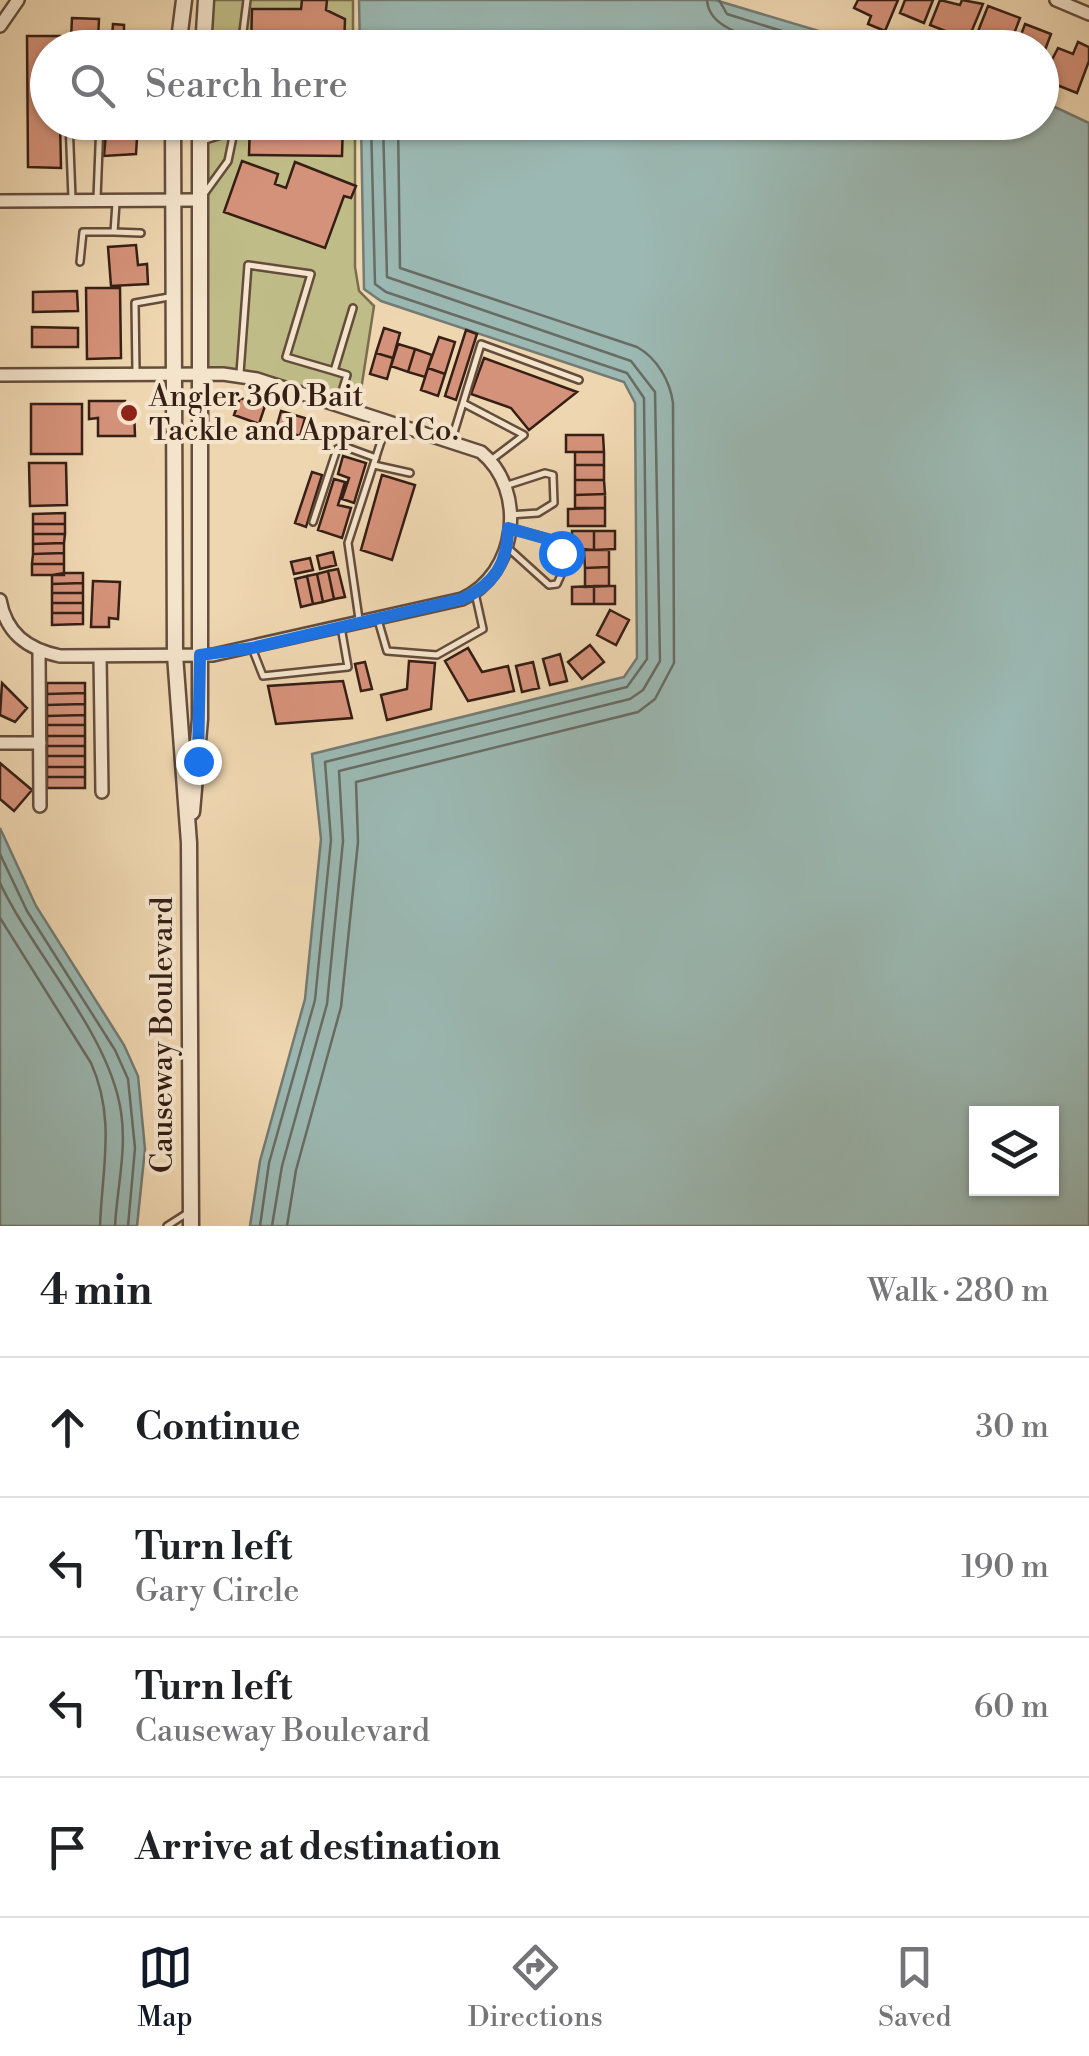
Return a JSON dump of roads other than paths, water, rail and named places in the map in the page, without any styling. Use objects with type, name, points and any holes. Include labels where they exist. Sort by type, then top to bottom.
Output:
[{"type":"street","points":[[0,26],[18,0]]},
{"type":"street","points":[[180,30],[184,0]]},
{"type":"street","points":[[197,0],[206,0],[204,30]]},
{"type":"street","points":[[1056,0],[1089,14]]},
{"type":"street","name":"Causeway Boulevard","points":[[173,140],[175,655],[188,843],[191,1218]]},
{"type":"street","name":"Causeway Boulevard","points":[[188,843],[198,761],[200,655],[199,142]]},
{"type":"street","points":[[0,201],[198,200]]},
{"type":"street","points":[[0,375],[239,376],[338,404],[452,440],[491,460],[505,486],[508,521],[507,547],[495,575],[475,593],[252,648],[200,655],[39,652],[10,629],[0,600]]},
{"type":"street","points":[[39,652],[40,806]]},
{"type":"street","points":[[100,656],[102,792]]},
{"type":"street","points":[[0,743],[40,743]]},
{"type":"lane","points":[[244,30],[248,0]]},
{"type":"lane","points":[[70,140],[72,201]]},
{"type":"lane","points":[[97,200],[99,140]]},
{"type":"lane","points":[[199,142],[206,140]]},
{"type":"lane","points":[[198,200],[228,160],[233,140]]},
{"type":"lane","points":[[114,232],[116,200]]},
{"type":"lane","points":[[80,262],[83,232],[141,234]]},
{"type":"lane","points":[[239,376],[248,264],[311,274],[286,356],[347,375],[338,404]]},
{"type":"lane","points":[[136,374],[135,303],[172,297]]},
{"type":"lane","points":[[334,371],[353,308]]},
{"type":"lane","points":[[452,440],[481,344],[579,380]]},
{"type":"lane","points":[[463,403],[524,435],[491,460]]},
{"type":"lane","points":[[359,622],[348,544],[388,420]]},
{"type":"lane","points":[[314,522],[337,449],[346,447],[410,474]]},
{"type":"lane","points":[[505,486],[544,473],[553,475],[555,486],[554,503],[546,510],[508,521]]},
{"type":"lane","points":[[507,547],[549,585],[557,584],[558,542],[508,521]]},
{"type":"lane","points":[[377,618],[387,651],[437,655],[483,629],[475,593]]},
{"type":"lane","points":[[252,648],[263,676],[348,667],[342,626]]},
{"type":"lane","points":[[167,1226],[191,1218]]},
{"type":"water","points":[[359,0],[715,0],[815,30],[360,30]]},
{"type":"water","points":[[1059,109],[1089,123],[1089,1226],[250,1226],[260,1161],[305,999],[321,839],[312,754],[624,677],[637,658],[635,403],[624,382],[381,301],[364,289],[361,140],[1059,140]]},
{"type":"water","points":[[0,828],[36,906],[124,1045],[138,1076],[145,1149],[137,1226],[0,1226]]},
{"type":"place","name":"Angler 360 Bait Tackle and Apparel Co.","points":[[129,413]]}]
